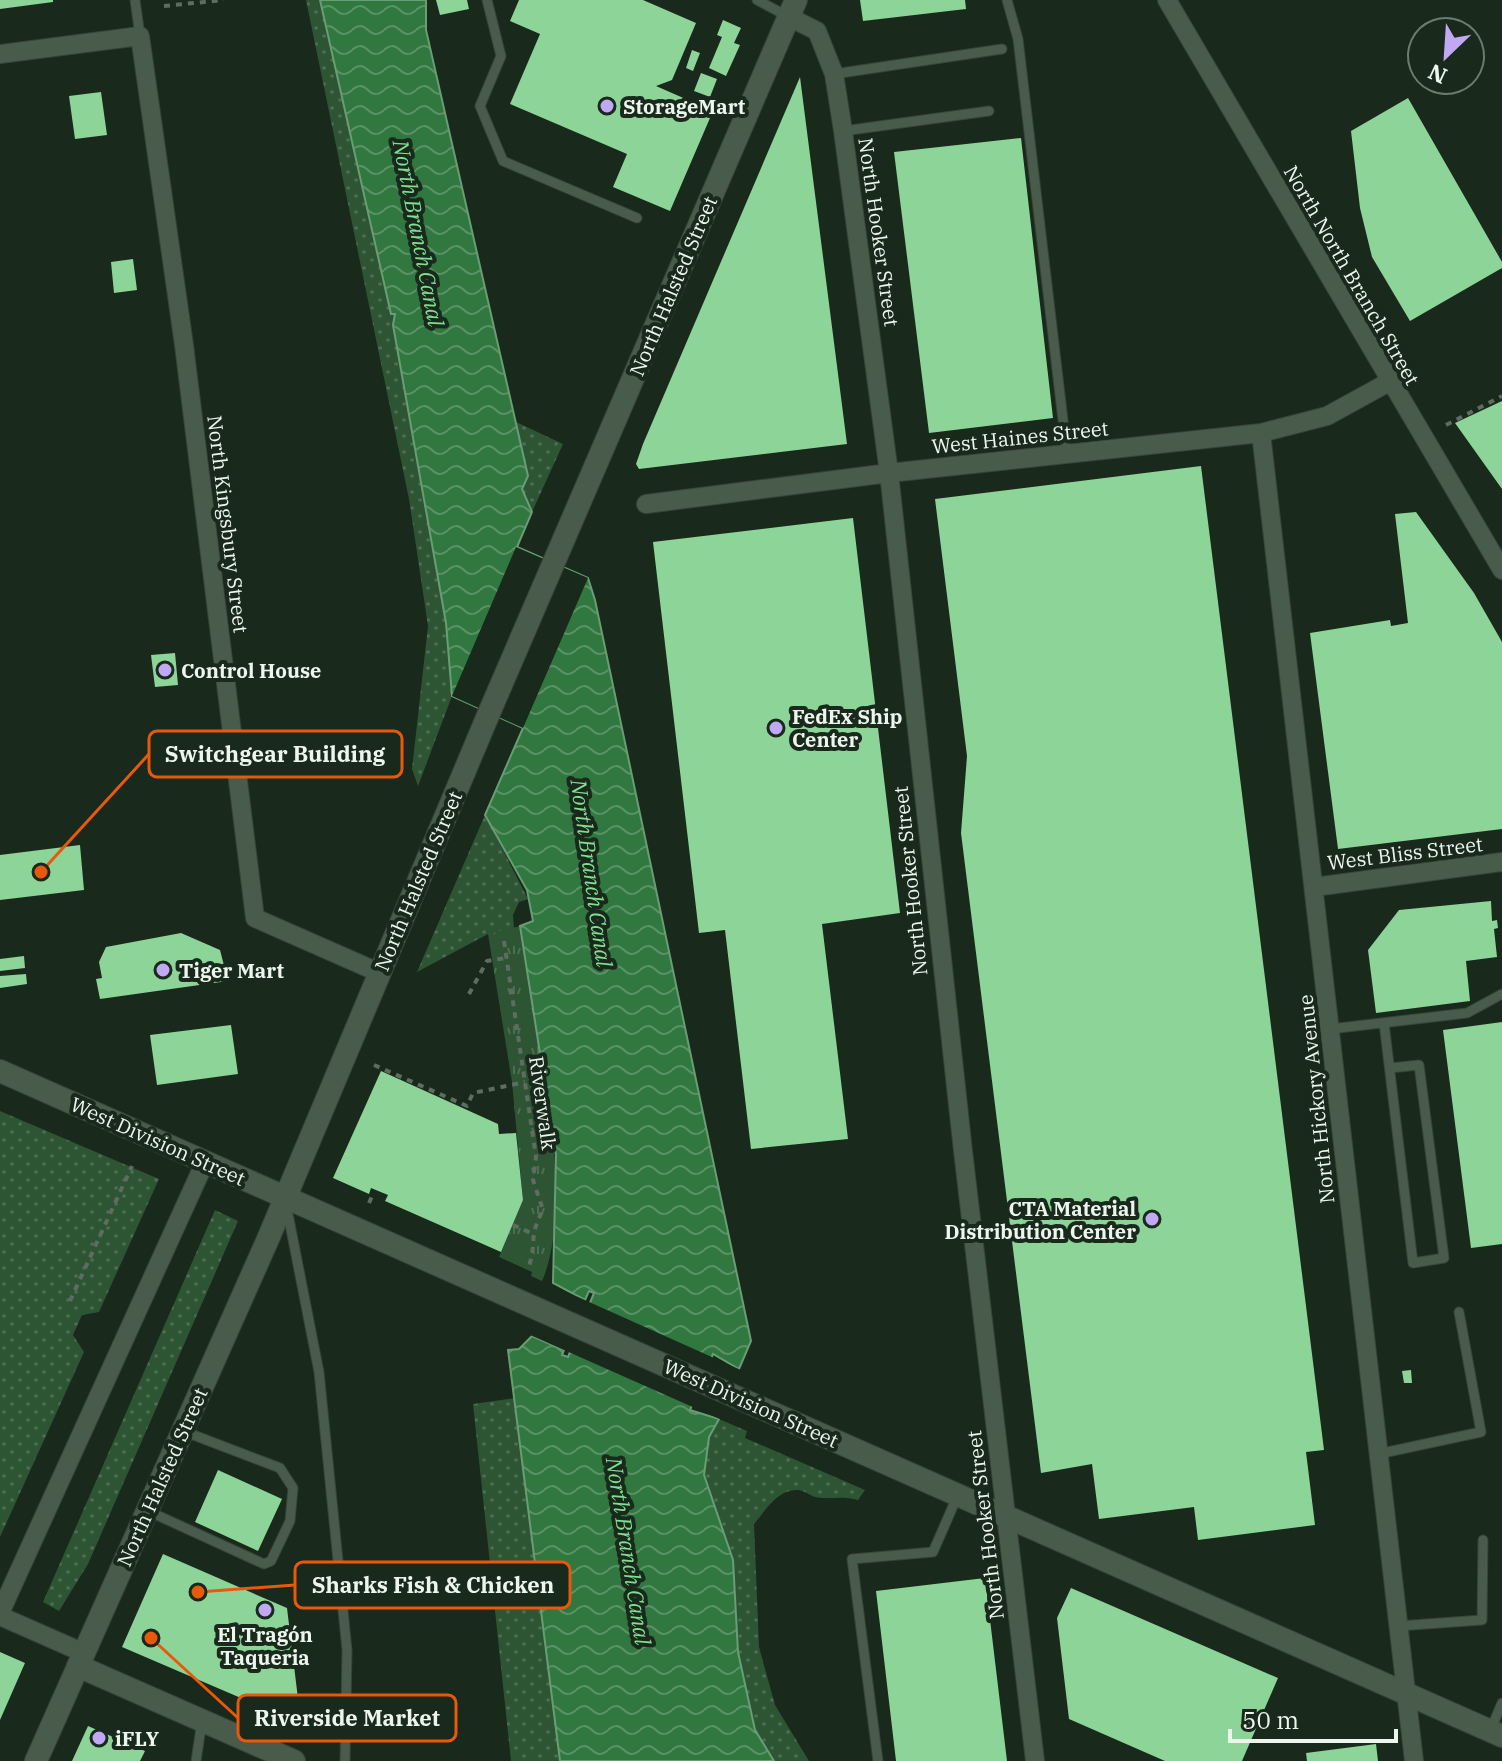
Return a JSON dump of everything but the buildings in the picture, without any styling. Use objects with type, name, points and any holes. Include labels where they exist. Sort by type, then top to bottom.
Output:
[{"type":"main road","name":"North Halsted Street","points":[[36,1761],[285,1197],[553,563],[793,8]]},
{"type":"main road","name":"West Division Street","points":[[0,1071],[1496,1734]]},
{"type":"main road","points":[[81,1659],[202,1721],[294,1761]]},
{"type":"street","name":"North North Branch Street","points":[[1167,0],[1502,570]]},
{"type":"street","name":"North Hooker Street","points":[[793,8],[817,31],[834,74],[843,131],[889,473],[1035,1761]]},
{"type":"street","points":[[0,54],[140,36]]},
{"type":"street","name":"North Kingsbury Street","points":[[140,36],[184,345],[255,918],[380,973]]},
{"type":"street","name":"West Haines Street","points":[[646,504],[889,473],[1261,433],[1327,416],[1389,382]]},
{"type":"street","name":"North Hickory Avenue","points":[[1261,433],[1414,1761]]},
{"type":"street","name":"West Bliss Street","points":[[1314,887],[1502,862]]},
{"type":"street","points":[[81,1659],[0,1614],[205,1162]]},
{"type":"lane","name":"North Kingsbury Street","points":[[135,0],[140,36]]},
{"type":"lane","points":[[487,0],[501,56],[480,106],[503,161],[637,218]]},
{"type":"lane","points":[[757,0],[793,8]]},
{"type":"lane","points":[[1007,0],[1018,39],[1067,454]]},
{"type":"lane","points":[[834,74],[1002,49]]},
{"type":"lane","points":[[843,131],[989,111]]},
{"type":"lane","points":[[1330,1029],[1467,1013],[1502,994]]},
{"type":"lane","points":[[1384,1023],[1413,1263],[1444,1258],[1419,1065],[1390,1068]]},
{"type":"lane","points":[[285,1197],[319,1372],[347,1650],[345,1761]]},
{"type":"lane","points":[[1378,1454],[1481,1432],[1459,1312]]},
{"type":"lane","points":[[147,1510],[264,1564],[271,1561],[290,1521],[293,1488],[280,1468],[183,1431]]},
{"type":"lane","points":[[878,1761],[852,1559],[933,1552],[957,1495]]},
{"type":"lane","points":[[1398,1626],[1482,1620],[1483,1540]]},
{"type":"lane","points":[[1496,1734],[1502,1703]]},
{"type":"lane","points":[[196,1761],[202,1721]]},
{"type":"path","points":[[164,6],[224,0]]},
{"type":"path","points":[[1446,425],[1502,396]]},
{"type":"path","name":"Riverwalk","points":[[504,941],[536,1157],[533,1180],[543,1210],[531,1233],[529,1266]]},
{"type":"path","points":[[469,994],[487,961],[506,958]]},
{"type":"path","points":[[374,1065],[467,1106],[473,1093],[525,1082]]},
{"type":"path","points":[[70,1301],[132,1166]]},
{"type":"path","points":[[369,1203],[373,1194]]},
{"type":"path","points":[[513,1225],[531,1233]]},
{"type":"green space","points":[[306,0],[320,0],[391,314],[395,314],[394,326],[446,623],[452,696],[418,786],[412,769],[428,626],[409,499]]},
{"type":"green space","points":[[514,421],[563,444],[532,512],[522,489],[528,476]]},
{"type":"green space","points":[[485,815],[528,899],[519,902],[513,915],[514,928],[488,934],[417,972]]},
{"type":"green space","points":[[520,926],[543,1057],[555,1157],[556,1204],[552,1246],[542,1281],[531,1276],[532,1272],[499,1257],[523,1200],[512,1082],[488,934]]},
{"type":"green space","points":[[0,1111],[159,1179],[99,1312],[82,1315],[73,1335],[84,1352],[0,1537]]},
{"type":"green space","points":[[215,1210],[238,1221],[88,1564],[59,1611],[43,1602]]},
{"type":"green space","points":[[515,1398],[560,1761],[511,1761],[473,1404]]},
{"type":"green space","points":[[719,1419],[747,1431],[745,1438],[865,1490],[858,1500],[820,1498],[800,1490],[790,1491],[772,1502],[754,1524],[759,1647],[775,1705],[809,1761],[774,1761],[755,1730],[738,1652],[733,1560],[704,1475],[709,1437]]},
{"type":"water","name":"North Branch Canal","points":[[320,0],[426,0],[426,30],[528,476],[522,489],[532,512],[517,547],[588,578],[595,600],[751,1341],[739,1369],[713,1354],[690,1410],[719,1419],[709,1437],[704,1475],[733,1560],[738,1652],[755,1730],[774,1761],[560,1761],[508,1350],[519,1349],[532,1336],[564,1350],[562,1355],[568,1357],[594,1293],[589,1291],[585,1300],[553,1283],[556,1155],[520,926],[533,921],[527,890],[485,815],[523,728],[452,696],[446,623],[393,325],[395,314],[391,314]]},
{"type":"pier","points":[[516,547],[588,578],[523,728],[452,696]]},
{"type":"pier","points":[[549,1284],[743,1371],[737,1373],[716,1359],[696,1407],[720,1415],[722,1420],[528,1334],[533,1332],[567,1348],[585,1304]]},
{"type":"place","name":"StorageMart","points":[[607,106]]},
{"type":"place","name":"Control House","points":[[165,670]]},
{"type":"place","name":"FedEx Ship Center","points":[[776,728]]},
{"type":"place","name":"Switchgear Building","points":[[41,872]]},
{"type":"place","name":"Tiger Mart","points":[[163,970]]},
{"type":"place","name":"CTA Material Distribution Center","points":[[1152,1219]]},
{"type":"place","name":"Sharks Fish & Chicken","points":[[198,1592]]},
{"type":"place","name":"El Tragón Taqueria","points":[[265,1610]]},
{"type":"place","name":"Riverside Market","points":[[151,1638]]},
{"type":"place","name":"iFLY","points":[[99,1738]]}]
